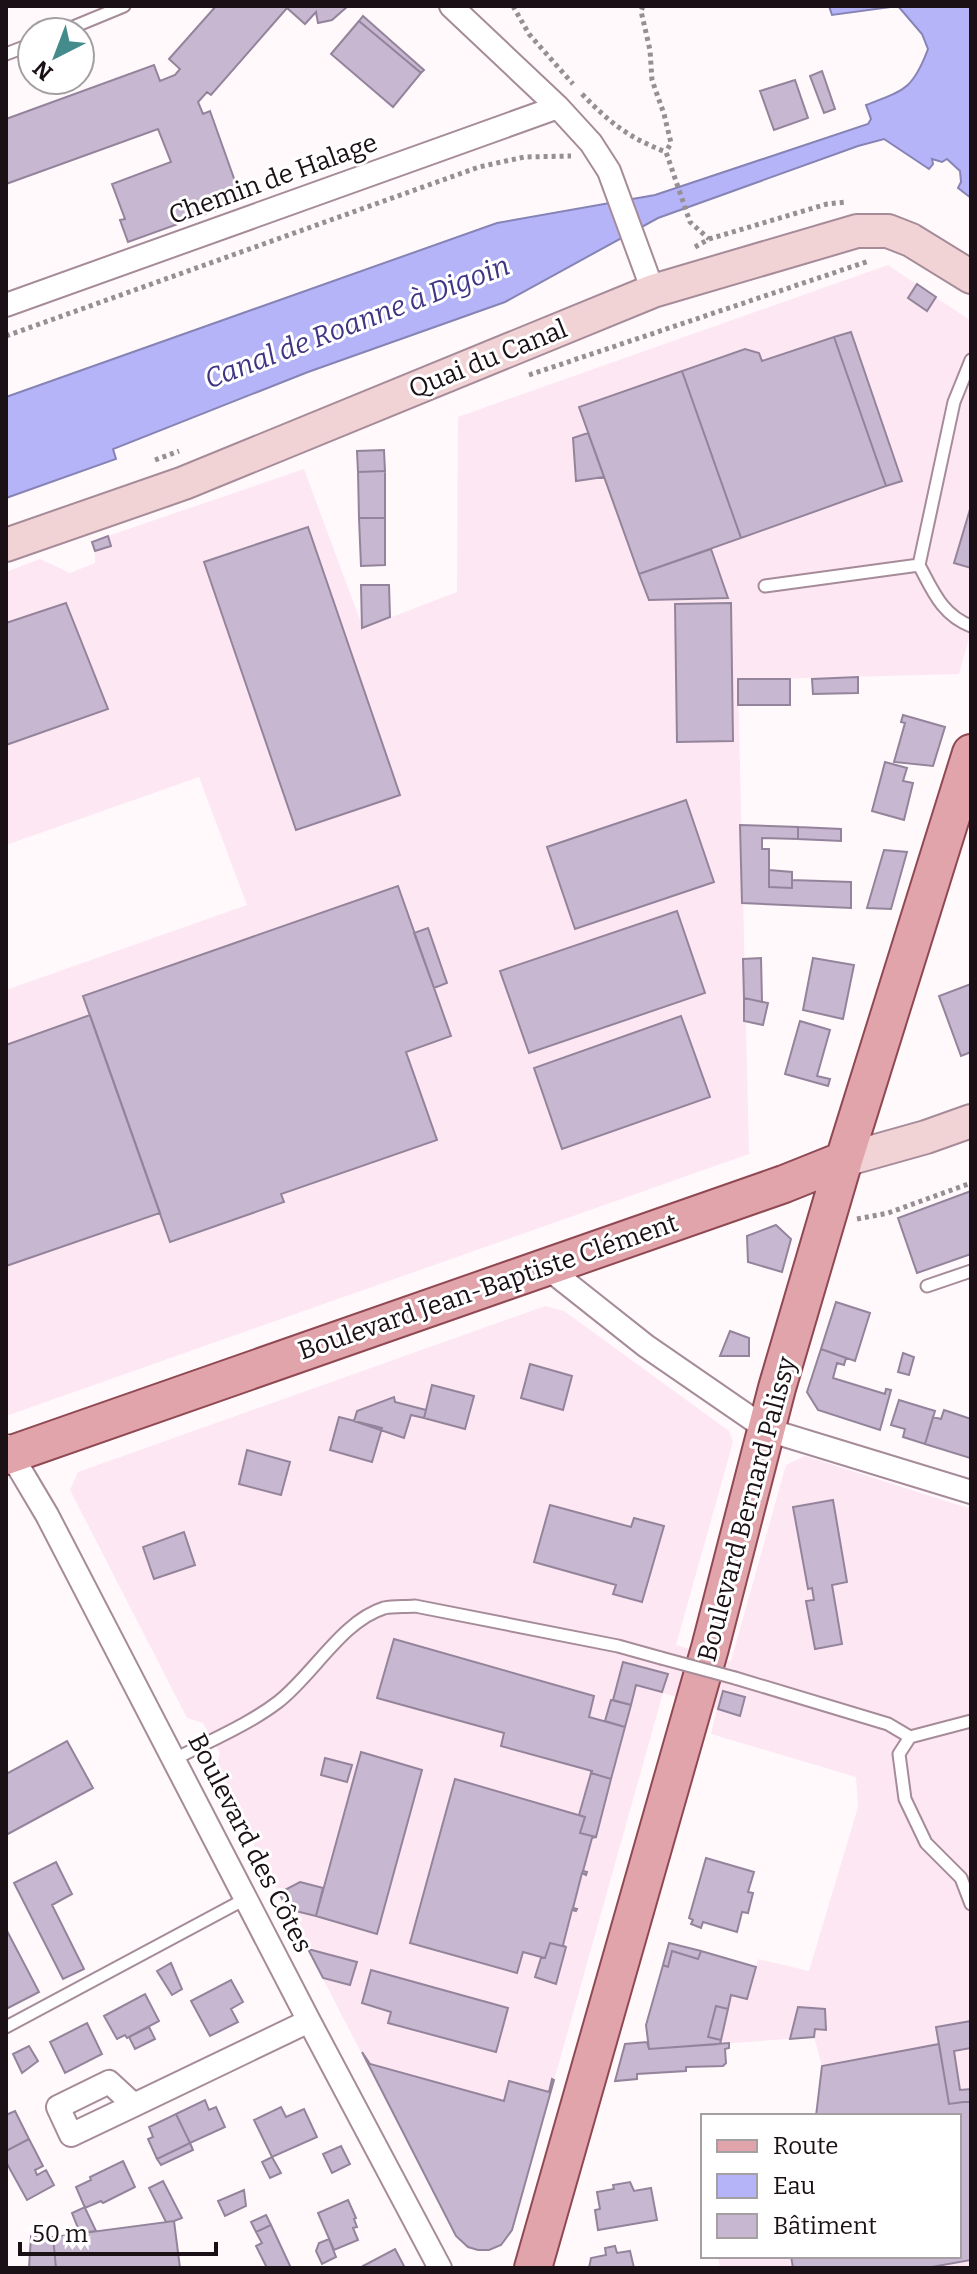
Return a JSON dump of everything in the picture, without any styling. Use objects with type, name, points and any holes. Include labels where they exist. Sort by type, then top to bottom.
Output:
[{"type":"main road","name":"Boulevard Bernard Palissy","points":[[529,2265],[710,1648],[777,1388],[844,1160],[971,753]]},
{"type":"main road","name":"Boulevard Jean-Baptiste Clément","points":[[8,1452],[784,1184],[844,1160]]},
{"type":"street","points":[[459,10],[591,143],[609,171],[653,291]]},
{"type":"street","name":"Chemin de Halage","points":[[6,305],[558,107]]},
{"type":"street","name":"Quai du Canal","points":[[6,545],[184,483],[653,291],[857,231],[888,231],[911,240],[971,277]]},
{"type":"street","name":"Boulevard Jean-Baptiste Clément","points":[[844,1160],[971,1121]]},
{"type":"street","points":[[545,1266],[646,1346],[768,1430],[971,1492]]},
{"type":"street","name":"Boulevard des Côtes","points":[[8,1452],[47,1515],[440,2268]]},
{"type":"street","points":[[134,2105],[309,2021]]},
{"type":"lane","points":[[96,18],[124,6]]},
{"type":"lane","points":[[971,360],[954,402],[919,565],[939,603],[951,615],[971,626]]},
{"type":"lane","points":[[765,586],[919,565]]},
{"type":"lane","points":[[927,1286],[971,1271]]},
{"type":"lane","points":[[175,1759],[277,1703],[305,1678],[348,1630],[365,1617],[386,1608],[415,1606],[618,1646],[888,1724],[910,1737]]},
{"type":"lane","points":[[971,1721],[910,1737],[899,1754],[905,1799],[926,1843],[961,1878],[971,1904]]},
{"type":"lane","points":[[6,2027],[248,1898]]},
{"type":"path","points":[[513,6],[529,34],[568,80],[612,124],[637,141],[666,152]]},
{"type":"path","points":[[643,6],[641,11],[650,50],[652,80],[671,143],[666,152],[690,222],[709,239]]},
{"type":"path","points":[[6,336],[479,167],[524,157],[575,156],[591,143]]},
{"type":"path","points":[[517,377],[877,258]]},
{"type":"path","points":[[825,1225],[888,1213],[971,1183]]},
{"type":"shaded area","points":[[888,265],[971,321],[971,631],[959,674],[738,680],[749,1154],[6,1416],[6,990],[247,905],[199,777],[6,845],[6,572],[40,559],[70,573],[95,563],[95,551],[111,546],[108,536],[304,469],[363,628],[457,592],[458,417]]},
{"type":"shaded area","points":[[545,1306],[564,1311],[729,1431],[733,1442],[676,1645],[731,1661],[786,1465],[805,1456],[971,1509],[971,2268],[720,2268],[718,2258],[961,2258],[961,2114],[816,2114],[822,2066],[814,2037],[649,2049],[646,2025],[663,1965],[756,1967],[758,1959],[809,1971],[858,1807],[856,1777],[711,1734],[717,1709],[663,1693],[512,2230],[504,2242],[495,2248],[478,2250],[464,2244],[456,2236],[215,1770],[220,1753],[203,1723],[187,1718],[70,1490],[78,1472]]},
{"type":"water","points":[[829,6],[898,6],[832,15]]},
{"type":"water","name":"Canal de Roanne à Digoin","points":[[898,6],[971,6],[971,198],[958,188],[960,171],[947,159],[942,162],[932,159],[929,169],[884,139],[858,146],[658,218],[505,302],[308,372],[113,449],[116,459],[6,498],[6,397],[497,223],[655,195],[868,124],[871,119],[866,105],[906,86],[917,73],[928,49],[922,34]]},
{"type":"building","points":[[216,6],[348,6],[332,20],[318,23],[316,12],[305,24],[287,8],[211,95],[207,92],[198,102],[203,114],[210,111],[242,201],[128,242],[120,220],[125,219],[112,184],[171,162],[158,129],[6,184],[6,119],[69,96],[96,96],[96,86],[154,65],[160,81],[175,75],[180,69],[169,59]]},
{"type":"building","points":[[363,16],[424,70],[421,73],[359,21]]},
{"type":"building","points":[[359,21],[421,73],[393,107],[331,54]]},
{"type":"building","points":[[822,71],[835,109],[824,113],[810,76]]},
{"type":"building","points":[[795,80],[808,118],[774,130],[760,91]]},
{"type":"building","points":[[917,284],[936,297],[927,311],[908,298]]},
{"type":"building","points":[[851,332],[902,481],[886,486],[834,337]]},
{"type":"building","points":[[834,337],[886,486],[741,538],[682,371],[745,349],[759,353],[762,361]]},
{"type":"building","points":[[682,371],[741,538],[639,574],[579,407]]},
{"type":"building","points":[[588,433],[604,477],[576,481],[573,438]]},
{"type":"building","points":[[384,450],[385,471],[358,472],[357,451]]},
{"type":"building","points":[[385,471],[385,518],[359,518],[358,472]]},
{"type":"building","points":[[971,506],[971,568],[954,563]]},
{"type":"building","points":[[359,518],[385,518],[385,565],[361,566]]},
{"type":"building","points":[[308,527],[400,795],[296,830],[204,562]]},
{"type":"building","points":[[108,536],[111,546],[95,551],[92,542]]},
{"type":"building","points":[[711,549],[728,598],[649,600],[639,574]]},
{"type":"building","points":[[361,585],[389,585],[390,617],[362,628]]},
{"type":"building","points":[[66,603],[108,709],[6,745],[6,623]]},
{"type":"building","points":[[731,603],[733,741],[677,742],[675,604]]},
{"type":"building","points":[[858,677],[858,693],[813,694],[812,679]]},
{"type":"building","points":[[738,679],[790,679],[790,705],[738,705]]},
{"type":"building","points":[[903,715],[945,727],[933,766],[894,762],[905,723],[901,722]]},
{"type":"building","points":[[885,762],[907,768],[903,781],[913,783],[904,820],[872,811]]},
{"type":"building","points":[[686,800],[714,882],[575,929],[547,847]]},
{"type":"building","points":[[740,825],[798,827],[798,839],[762,838],[762,849],[769,849],[769,887],[792,888],[792,880],[851,882],[851,908],[742,903]]},
{"type":"building","points":[[798,827],[841,829],[841,841],[798,839]]},
{"type":"building","points":[[884,850],[907,852],[891,909],[867,908]]},
{"type":"building","points":[[769,870],[792,872],[792,888],[769,887]]},
{"type":"building","points":[[398,886],[451,1036],[406,1052],[437,1140],[281,1194],[284,1202],[170,1242],[83,996]]},
{"type":"building","points":[[677,911],[705,993],[529,1053],[500,971]]},
{"type":"building","points":[[428,928],[447,983],[434,988],[414,933]]},
{"type":"building","points":[[761,958],[762,1002],[744,998],[743,959]]},
{"type":"building","points":[[813,958],[854,965],[843,1019],[803,1010]]},
{"type":"building","points":[[971,984],[971,1052],[961,1056],[939,996]]},
{"type":"building","points":[[744,998],[768,1003],[763,1025],[744,1021]]},
{"type":"building","points":[[90,1015],[160,1213],[6,1266],[6,1045]]},
{"type":"building","points":[[681,1016],[710,1097],[562,1149],[534,1068]]},
{"type":"building","points":[[800,1021],[830,1030],[817,1076],[830,1079],[828,1086],[785,1074]]},
{"type":"building","points":[[971,1191],[971,1254],[917,1273],[898,1218]]},
{"type":"building","points":[[776,1225],[791,1239],[782,1272],[748,1262],[747,1236]]},
{"type":"building","points":[[836,1302],[870,1313],[855,1361],[821,1349]]},
{"type":"building","points":[[730,1331],[749,1338],[749,1356],[720,1356]]},
{"type":"building","points":[[821,1349],[846,1358],[844,1365],[837,1363],[833,1378],[885,1394],[886,1389],[891,1390],[880,1430],[818,1410],[807,1392]]},
{"type":"building","points":[[903,1353],[914,1357],[909,1375],[898,1372]]},
{"type":"building","points":[[530,1364],[572,1376],[563,1410],[521,1398]]},
{"type":"building","points":[[432,1385],[474,1396],[465,1429],[424,1418]]},
{"type":"building","points":[[394,1397],[395,1402],[426,1410],[424,1418],[411,1415],[404,1438],[354,1421],[357,1411]]},
{"type":"building","points":[[899,1400],[935,1411],[925,1444],[903,1437],[905,1429],[891,1425]]},
{"type":"building","points":[[944,1410],[971,1419],[970,1458],[925,1444],[933,1417],[941,1419]]},
{"type":"building","points":[[339,1417],[382,1428],[372,1462],[330,1450]]},
{"type":"building","points":[[247,1450],[290,1462],[281,1495],[239,1484]]},
{"type":"building","points":[[833,1500],[847,1582],[832,1585],[842,1644],[815,1649],[806,1601],[814,1600],[812,1588],[808,1589],[793,1507]]},
{"type":"building","points":[[550,1505],[631,1527],[634,1518],[664,1526],[642,1602],[613,1594],[616,1585],[534,1562]]},
{"type":"building","points":[[184,1532],[195,1565],[154,1579],[143,1547]]},
{"type":"building","points":[[394,1639],[594,1696],[589,1717],[625,1727],[611,1779],[501,1746],[504,1733],[377,1698]]},
{"type":"building","points":[[623,1662],[668,1674],[662,1692],[636,1685],[631,1705],[613,1700]]},
{"type":"building","points":[[723,1691],[745,1697],[740,1716],[718,1709]]},
{"type":"building","points":[[611,1700],[631,1705],[625,1727],[605,1721]]},
{"type":"building","points":[[67,1741],[93,1788],[6,1835],[6,1774]]},
{"type":"building","points":[[361,1752],[422,1770],[377,1934],[316,1916]]},
{"type":"building","points":[[325,1758],[352,1765],[347,1782],[321,1775]]},
{"type":"building","points":[[591,1773],[611,1779],[596,1837],[580,1833],[585,1817],[579,1815]]},
{"type":"building","points":[[455,1779],[585,1817],[580,1833],[596,1837],[592,1838],[583,1871],[587,1872],[586,1875],[582,1873],[573,1908],[577,1909],[572,1910],[563,1945],[566,1947],[550,1943],[545,1958],[523,1952],[517,1973],[410,1943]]},
{"type":"building","points":[[706,1858],[754,1872],[748,1892],[753,1893],[748,1913],[742,1912],[737,1932],[703,1922],[701,1928],[691,1924],[693,1920],[689,1918]]},
{"type":"building","points":[[56,1862],[72,1894],[52,1905],[84,1969],[63,1979],[14,1883]]},
{"type":"building","points":[[300,1882],[323,1888],[316,1916],[287,1909],[279,1893]]},
{"type":"building","points":[[6,1929],[39,1992],[6,2009]]},
{"type":"building","points":[[550,1943],[566,1947],[556,1984],[535,1977]]},
{"type":"building","points":[[669,1943],[701,1951],[698,1959],[672,1951],[668,1967],[663,1965]]},
{"type":"building","points":[[308,1949],[357,1962],[350,1985],[323,1978]]},
{"type":"building","points":[[672,1951],[698,1959],[701,1951],[756,1967],[747,1999],[731,1995],[728,2009],[716,2006],[708,2037],[721,2040],[720,2044],[649,2049],[646,2025],[663,1965],[668,1967]]},
{"type":"building","points":[[171,1963],[182,1989],[172,1995],[157,1971]]},
{"type":"building","points":[[371,1970],[508,2008],[496,2052],[388,2023],[391,2012],[362,2003]]},
{"type":"building","points":[[231,1980],[243,2002],[231,2009],[238,2022],[210,2036],[191,2001]]},
{"type":"building","points":[[145,1994],[159,2021],[127,2038],[125,2035],[117,2039],[104,2016]]},
{"type":"building","points":[[716,2006],[728,2009],[721,2040],[708,2037]]},
{"type":"building","points":[[798,2007],[825,2009],[826,2030],[815,2029],[814,2037],[790,2039]]},
{"type":"building","points":[[971,2021],[971,2048],[954,2051],[960,2090],[971,2089],[971,2101],[949,2104],[936,2027]]},
{"type":"building","points":[[87,2023],[102,2054],[65,2073],[50,2042]]},
{"type":"building","points":[[149,2027],[155,2039],[135,2049],[129,2037]]},
{"type":"building","points":[[647,2042],[649,2049],[729,2043],[729,2048],[725,2049],[726,2063],[723,2066],[686,2067],[686,2071],[637,2074],[637,2079],[615,2081],[625,2044]]},
{"type":"building","points":[[939,2044],[949,2104],[971,2101],[971,2260],[926,2268],[793,2268],[791,2258],[961,2258],[961,2114],[816,2114],[822,2066]]},
{"type":"building","points":[[29,2046],[38,2061],[22,2073],[13,2054]]},
{"type":"building","points":[[362,2052],[370,2064],[504,2101],[509,2081],[549,2092],[554,2080],[512,2230],[501,2245],[478,2250],[468,2247],[456,2236]]},
{"type":"building","points":[[205,2100],[209,2110],[216,2107],[225,2127],[190,2143],[176,2114]]},
{"type":"building","points":[[281,2107],[286,2117],[304,2109],[317,2137],[272,2157],[254,2120]]},
{"type":"building","points":[[15,2111],[29,2139],[6,2151],[6,2115]]},
{"type":"building","points":[[176,2114],[190,2143],[157,2159],[148,2139],[153,2137],[149,2127]]},
{"type":"building","points":[[29,2139],[43,2166],[35,2170],[37,2175],[46,2170],[54,2185],[27,2200],[6,2162],[6,2151]]},
{"type":"building","points":[[190,2143],[193,2150],[161,2165],[157,2159]]},
{"type":"building","points":[[341,2146],[350,2164],[332,2173],[323,2154]]},
{"type":"building","points":[[272,2157],[281,2173],[270,2178],[262,2162]]},
{"type":"building","points":[[123,2161],[135,2187],[85,2208],[76,2187]]},
{"type":"building","points":[[163,2181],[182,2218],[166,2222],[149,2188]]},
{"type":"building","points":[[630,2182],[634,2191],[651,2188],[657,2220],[598,2230],[595,2210],[600,2209],[597,2192]]},
{"type":"building","points":[[244,2190],[246,2206],[225,2216],[218,2201]]},
{"type":"building","points":[[348,2200],[356,2218],[357,2227],[353,2228],[358,2240],[334,2250],[318,2213]]},
{"type":"building","points":[[85,2207],[96,2231],[80,2233],[72,2213]]},
{"type":"building","points":[[266,2215],[271,2225],[256,2232],[251,2222]]},
{"type":"building","points":[[174,2221],[180,2268],[56,2268],[53,2237]]},
{"type":"building","points":[[271,2225],[291,2268],[267,2268],[256,2246],[262,2243],[256,2232]]},
{"type":"building","points":[[31,2236],[53,2237],[56,2268],[29,2268]]},
{"type":"building","points":[[329,2239],[336,2257],[322,2264],[316,2251],[319,2243]]},
{"type":"building","points":[[615,2246],[617,2253],[630,2251],[634,2268],[589,2268],[591,2258],[606,2255],[605,2248]]},
{"type":"building","points":[[395,2249],[405,2268],[364,2268],[363,2266]]}]
